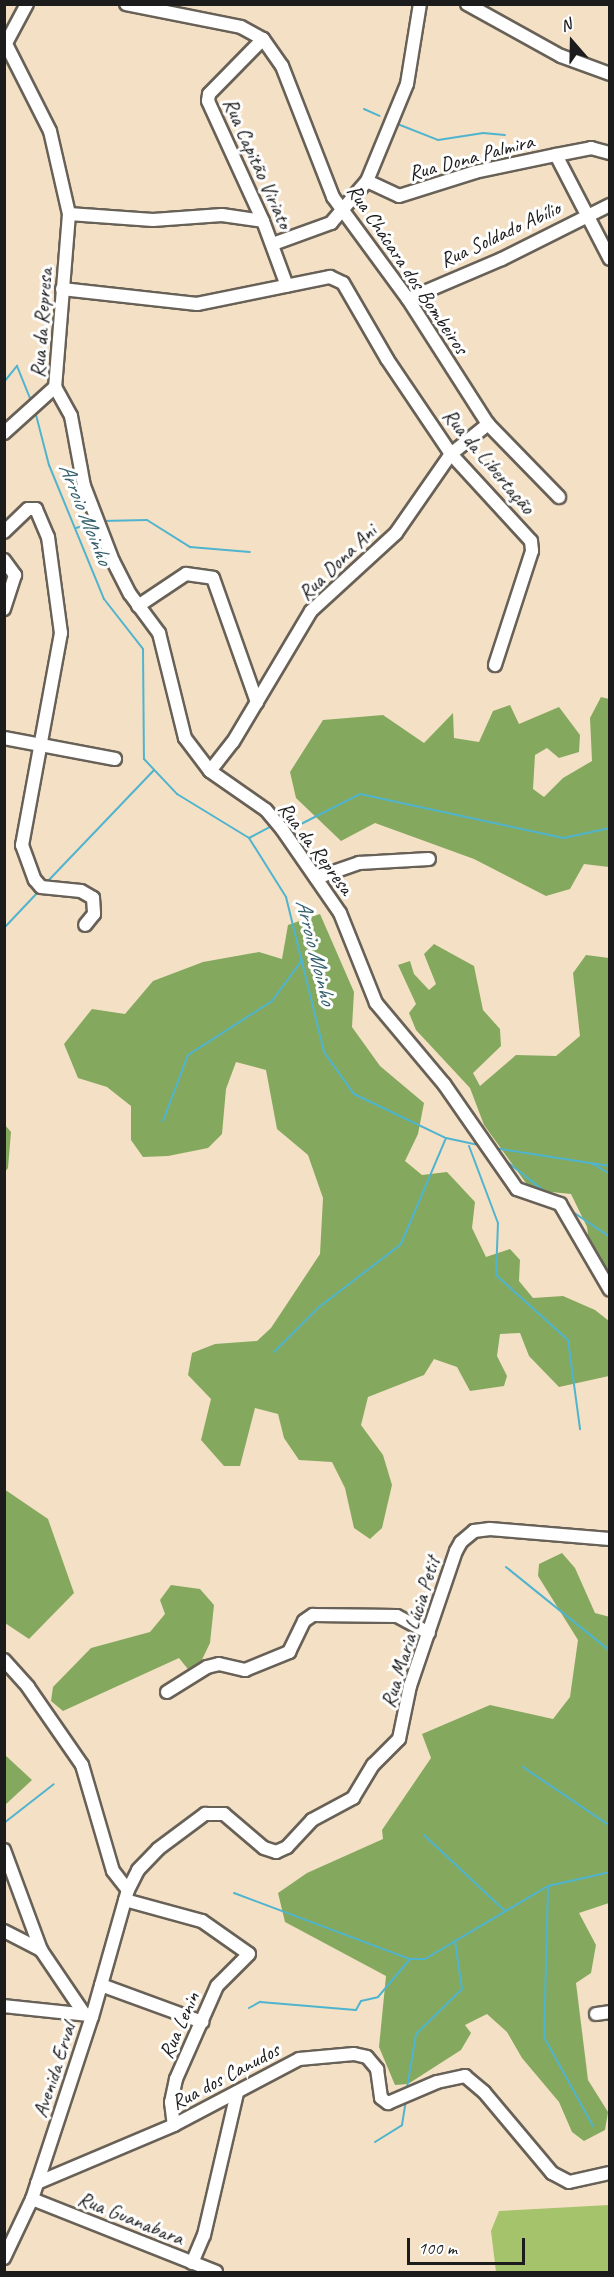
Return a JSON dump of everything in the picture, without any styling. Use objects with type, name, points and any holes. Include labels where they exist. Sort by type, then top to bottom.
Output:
[{"type":"street","points":[[6,47],[27,4]]},
{"type":"street","name":"Rua Chácara dos Bombeiros","points":[[126,4],[241,27],[263,39],[282,66],[333,197],[408,299],[488,424],[559,497]]},
{"type":"street","points":[[273,244],[331,223],[344,212],[367,181],[407,84],[420,4]]},
{"type":"street","points":[[467,4],[561,56],[609,74]]},
{"type":"street","name":"Rua Capitão Viriato","points":[[263,39],[209,94],[208,101],[273,244],[287,286]]},
{"type":"street","name":"Rua da Represa","points":[[6,47],[50,131],[69,214],[55,387],[71,416],[84,486],[113,561],[138,606],[159,633],[185,738],[210,771],[266,810],[340,913],[376,1003],[444,1084],[517,1189],[560,1204],[609,1290]]},
{"type":"street","points":[[556,155],[591,148],[609,153]]},
{"type":"street","name":"Rua Dona Palmira","points":[[367,181],[399,196],[475,172],[556,155],[584,217],[609,259]]},
{"type":"street","name":"Rua Soldado Abílio","points":[[408,299],[502,259],[609,205]]},
{"type":"street","points":[[69,214],[153,220],[222,215],[263,221]]},
{"type":"street","name":"Rua da Libertação","points":[[62,290],[197,304],[330,277],[343,283],[387,359],[451,454],[531,541],[532,551],[495,665]]},
{"type":"street","points":[[4,433],[55,387]]},
{"type":"street","name":"Rua Dona Ani","points":[[210,771],[257,702],[311,611],[396,533],[451,454],[488,424]]},
{"type":"street","points":[[4,532],[28,509],[36,509],[48,537],[61,633],[22,845],[35,880],[41,887],[81,891],[93,898],[94,914],[85,925]]},
{"type":"street","points":[[4,560],[15,575],[4,609]]},
{"type":"street","points":[[138,606],[186,574],[213,578],[257,702]]},
{"type":"street","points":[[4,738],[115,759]]},
{"type":"street","points":[[316,878],[359,863],[429,860]]},
{"type":"street","name":"Rua Maria Lúcia Petit","points":[[127,1895],[138,1870],[158,1849],[205,1814],[224,1814],[264,1848],[276,1852],[287,1847],[312,1820],[353,1798],[373,1765],[399,1739],[410,1686],[456,1551],[474,1532],[490,1529],[609,1539]]},
{"type":"street","points":[[167,1692],[207,1667],[219,1664],[245,1670],[289,1652],[304,1621],[313,1615],[397,1616],[429,1633]]},
{"type":"street","points":[[4,1660],[28,1687],[82,1765],[113,1871],[127,1895]]},
{"type":"street","points":[[4,1850],[41,1950],[87,2015]]},
{"type":"street","name":"Rua Lenin","points":[[127,1895],[202,1921],[249,1954],[217,1986],[176,2079],[171,2102],[174,2125]]},
{"type":"street","name":"Avenida Erval","points":[[4,2258],[32,2199],[87,2015],[101,1985],[127,1895]]},
{"type":"street","points":[[4,1931],[41,1950]]},
{"type":"street","points":[[101,1985],[202,2022]]},
{"type":"street","points":[[4,2007],[52,2014],[87,2015]]},
{"type":"street","points":[[596,2014],[609,2012]]},
{"type":"street","name":"Rua dos Canudos","points":[[37,2183],[174,2125],[299,2059],[354,2054],[367,2057],[377,2069],[381,2098],[388,2103],[437,2082],[465,2076],[484,2092],[552,2173],[569,2182],[609,2173]]},
{"type":"street","points":[[192,2263],[204,2235],[237,2093]]},
{"type":"street","name":"Rua Guanabara","points":[[32,2199],[216,2272]]},
{"type":"green space","points":[[601,697],[609,699],[609,867],[584,864],[570,889],[546,896],[474,859],[375,823],[341,841],[296,798],[290,772],[323,720],[383,715],[424,743],[453,713],[454,738],[479,742],[493,711],[510,705],[519,724],[559,707],[580,735],[579,752],[559,758],[547,748],[535,755],[533,789],[544,797],[563,778],[592,761],[590,718]]},
{"type":"green space","points":[[320,914],[354,992],[352,1027],[380,1066],[424,1103],[418,1134],[405,1161],[422,1175],[447,1172],[475,1202],[472,1228],[486,1257],[510,1249],[520,1260],[519,1281],[533,1298],[563,1296],[595,1310],[609,1321],[609,1376],[559,1387],[529,1356],[520,1333],[500,1334],[497,1356],[507,1376],[504,1386],[470,1391],[457,1367],[434,1359],[424,1375],[368,1397],[361,1425],[383,1455],[392,1485],[382,1528],[370,1539],[354,1528],[345,1488],[332,1462],[299,1460],[284,1438],[278,1414],[255,1408],[240,1466],[224,1466],[201,1440],[211,1399],[188,1375],[192,1353],[215,1344],[257,1341],[271,1328],[320,1254],[323,1198],[308,1155],[277,1129],[266,1070],[236,1062],[226,1089],[222,1134],[208,1148],[168,1156],[143,1157],[131,1140],[131,1106],[107,1087],[78,1078],[64,1044],[92,1009],[125,1014],[153,981],[203,962],[259,952],[282,959],[288,925]]},
{"type":"green space","points":[[434,944],[474,966],[483,1010],[500,1029],[501,1046],[473,1073],[480,1086],[516,1055],[556,1056],[580,1036],[573,973],[586,955],[609,958],[609,1285],[591,1258],[587,1227],[571,1194],[531,1190],[484,1125],[470,1088],[416,1030],[409,1013],[416,1004],[398,965],[410,961],[414,974],[429,990],[436,984],[424,954]]},
{"type":"green space","points":[[5,1125],[11,1132],[8,1168],[5,1172]]},
{"type":"green space","points":[[4,1489],[48,1519],[74,1593],[29,1639],[5,1623]]},
{"type":"green space","points":[[562,1553],[575,1568],[595,1613],[610,1617],[609,1903],[579,1913],[596,1945],[591,1973],[576,1983],[588,2080],[608,2112],[605,2130],[584,2141],[572,2132],[559,2102],[522,2058],[507,2032],[487,2014],[465,2025],[471,2033],[461,2050],[408,2084],[395,2085],[379,2047],[386,1976],[285,1922],[278,1893],[307,1873],[383,1839],[382,1830],[431,1758],[422,1734],[490,1705],[553,1719],[570,1697],[578,1640],[538,1576],[539,1564]]},
{"type":"green space","points":[[171,1585],[200,1589],[214,1605],[210,1643],[197,1670],[191,1673],[179,1658],[63,1711],[51,1701],[53,1687],[91,1648],[150,1632],[165,1614],[160,1600]]},
{"type":"green space","points":[[5,1755],[32,1780],[5,1805]]},
{"type":"green space","points":[[609,2205],[609,2272],[496,2272],[491,2231],[499,2211]]},
{"type":"waterway","points":[[364,109],[380,116]]},
{"type":"waterway","points":[[395,123],[438,140],[483,133],[505,135]]},
{"type":"waterway","name":"Arroio Moinho","points":[[4,382],[17,366],[32,403]]},
{"type":"waterway","name":"Arroio Moinho","points":[[35,411],[49,465],[104,599],[143,649],[144,759],[177,794],[249,838],[286,897],[324,1052],[354,1094],[446,1138],[483,1146]]},
{"type":"waterway","points":[[102,521],[147,520],[190,547],[250,552]]},
{"type":"waterway","points":[[76,528],[94,523]]},
{"type":"waterway","points":[[47,882],[154,770]]},
{"type":"waterway","points":[[284,825],[301,824],[360,794],[564,838],[610,828]]},
{"type":"waterway","points":[[249,838],[272,826]]},
{"type":"waterway","points":[[4,928],[39,891]]},
{"type":"waterway","points":[[163,1121],[188,1055],[272,1001],[302,960]]},
{"type":"waterway","points":[[274,1352],[318,1308],[401,1244],[446,1138]]},
{"type":"waterway","points":[[469,1146],[498,1223],[496,1275],[568,1340],[580,1429]]},
{"type":"waterway","points":[[494,1148],[610,1166]]},
{"type":"waterway","points":[[501,1157],[548,1194]]},
{"type":"waterway","points":[[591,1163],[610,1174]]},
{"type":"waterway","points":[[570,1210],[610,1237]]},
{"type":"waterway","points":[[506,1567],[610,1651]]},
{"type":"waterway","points":[[523,1767],[610,1826]]},
{"type":"waterway","points":[[4,1823],[54,1784]]},
{"type":"waterway","points":[[424,1835],[505,1911]]},
{"type":"waterway","points":[[249,2008],[260,2002],[356,2010],[361,2001],[378,1997],[410,1959],[425,1959],[548,1886],[610,1872]]},
{"type":"waterway","points":[[548,1887],[544,2037],[593,2126]]},
{"type":"waterway","points":[[234,1893],[410,1959]]},
{"type":"waterway","points":[[407,2088],[416,2034],[462,1989],[455,1941]]},
{"type":"waterway","points":[[375,2142],[402,2125],[406,2100]]}]
